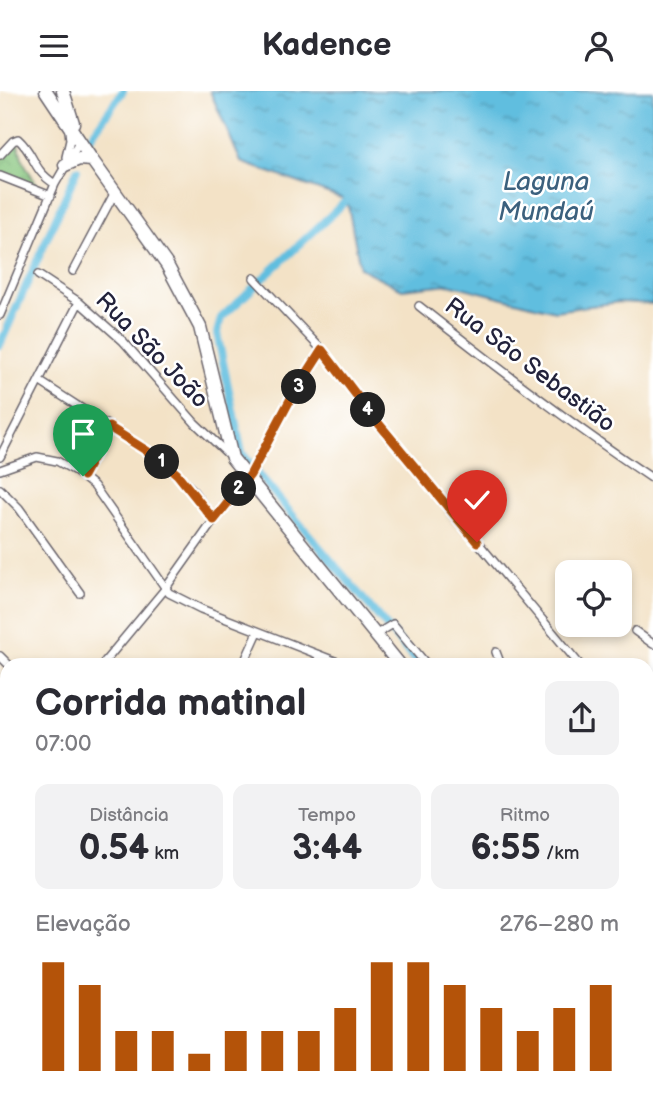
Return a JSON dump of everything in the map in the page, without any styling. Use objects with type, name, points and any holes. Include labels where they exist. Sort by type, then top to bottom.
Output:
[{"type":"main road","points":[[46,91],[167,265],[200,327],[232,459],[336,586],[385,628],[397,658]]},
{"type":"main road","points":[[63,91],[78,137]]},
{"type":"main road","points":[[63,168],[79,159],[92,160]]},
{"type":"street","points":[[63,168],[70,141],[67,122]]},
{"type":"street","points":[[1,310],[78,137]]},
{"type":"street","points":[[0,155],[18,139],[25,146],[39,172],[55,184]]},
{"type":"street","points":[[0,176],[51,196]]},
{"type":"street","points":[[73,271],[115,192]]},
{"type":"street","name":"Rua São João","points":[[38,275],[79,302],[123,341],[195,423],[232,459]]},
{"type":"street","points":[[256,281],[322,350],[370,413],[574,658]]},
{"type":"street","points":[[0,457],[79,302]]},
{"type":"street","name":"Rua São Sebastião","points":[[419,306],[499,369],[653,479]]},
{"type":"street","points":[[108,658],[165,589],[214,520],[249,477],[290,400],[322,350]]},
{"type":"street","points":[[39,381],[158,458],[177,474],[214,520]]},
{"type":"street","points":[[83,476],[109,427]]},
{"type":"street","points":[[0,470],[37,457],[57,461],[83,476],[94,486],[133,539],[165,589],[201,609],[326,658]]},
{"type":"street","points":[[0,489],[19,508],[80,593]]},
{"type":"street","points":[[385,628],[419,658]]},
{"type":"street","points":[[635,631],[652,641]]},
{"type":"street","points":[[246,658],[258,632]]},
{"type":"street","points":[[496,652],[498,658]]},
{"type":"green space","points":[[17,141],[23,161],[41,192],[0,175],[0,159]]},
{"type":"water","name":"Laguna Mundaú","points":[[210,91],[653,91],[653,304],[619,302],[555,311],[449,284],[402,289],[360,268],[347,200],[241,162]]},
{"type":"waterway","points":[[89,139],[123,91]]},
{"type":"waterway","points":[[0,345],[77,170]]},
{"type":"waterway","points":[[347,200],[221,318],[217,333],[242,453],[413,658]]},
{"type":"route","points":[[83,476],[109,427],[158,458],[177,474],[191,488],[214,520],[250,475],[290,400],[322,350],[370,413],[477,542]]}]
